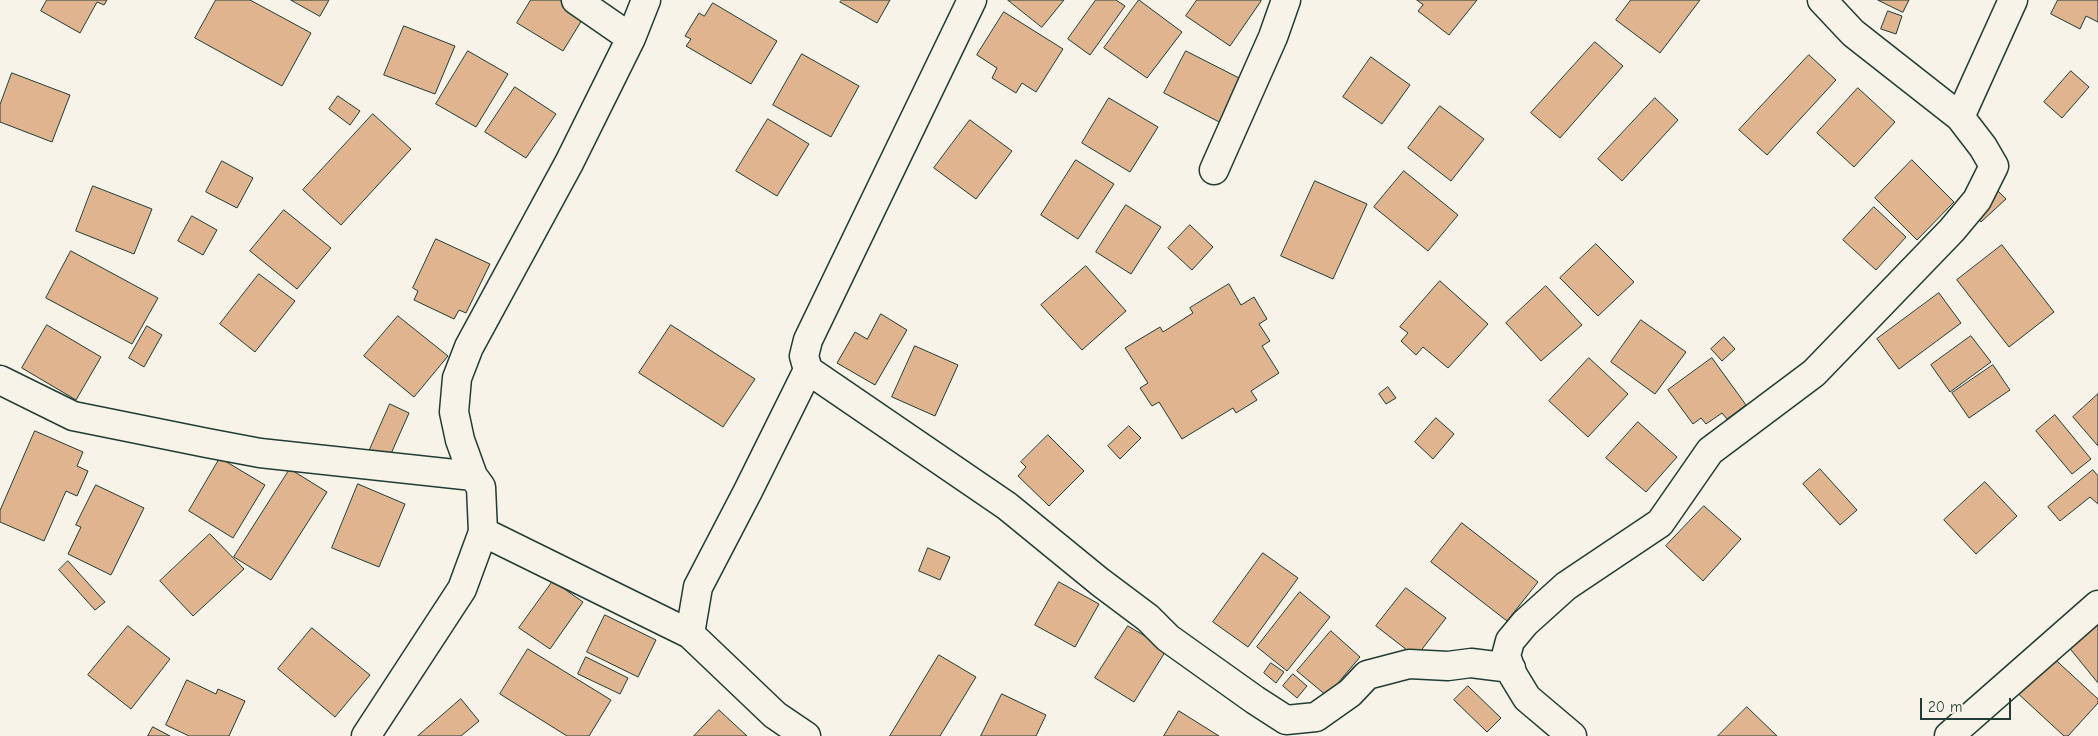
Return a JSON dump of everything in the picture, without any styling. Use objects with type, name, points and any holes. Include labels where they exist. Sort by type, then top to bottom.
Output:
[{"type":"street","points":[[576,0],[631,38]]},
{"type":"street","points":[[366,736],[462,589],[483,532],[481,487],[473,476],[460,440],[454,412],[458,378],[469,346],[568,163],[631,38],[646,0]]},
{"type":"street","points":[[972,0],[808,340],[804,356],[808,370],[1007,506],[1100,582],[1148,618],[1168,638],[1286,720],[1316,717],[1350,693],[1367,675],[1409,664],[1448,666],[1471,663],[1511,668]]},
{"type":"street","points":[[1214,170],[1273,37],[1286,0]]},
{"type":"street","points":[[1572,736],[1527,698],[1506,656],[1510,641],[1526,623],[1566,586],[1660,522],[1710,451],[1814,373],[1952,230],[1977,200],[1994,166],[1983,147],[1960,117],[1853,33],[1822,0]]},
{"type":"street","points":[[1960,117],[2013,0]]},
{"type":"street","points":[[690,634],[698,588],[808,370]]},
{"type":"street","points":[[0,380],[73,416],[260,453],[473,476]]},
{"type":"street","points":[[483,532],[690,634],[775,715],[806,736]]},
{"type":"street","points":[[1949,736],[2098,605]]},
{"type":"building","points":[[47,0],[107,0],[104,5],[97,2],[80,33],[41,11]]},
{"type":"building","points":[[216,0],[250,0],[311,33],[282,86],[195,38]]},
{"type":"building","points":[[291,0],[329,0],[320,16]]},
{"type":"building","points":[[531,0],[561,0],[585,15],[563,51],[517,23]]},
{"type":"building","points":[[842,0],[890,0],[877,23],[840,2]]},
{"type":"building","points":[[1008,0],[1064,0],[1042,27]]},
{"type":"building","points":[[1096,0],[1116,0],[1125,6],[1090,55],[1068,39]]},
{"type":"building","points":[[1139,0],[1182,32],[1147,78],[1104,48]]},
{"type":"building","points":[[1197,0],[1261,1],[1230,46],[1186,16]]},
{"type":"building","points":[[1417,0],[1477,0],[1449,35],[1418,11],[1423,5]]},
{"type":"building","points":[[1631,0],[1700,0],[1660,53],[1616,20]]},
{"type":"building","points":[[1878,0],[1909,0],[1903,12]]},
{"type":"building","points":[[2058,0],[2098,0],[2098,22],[2086,16],[2080,29],[2051,14]]},
{"type":"building","points":[[713,3],[777,41],[751,84],[686,46],[691,39],[685,36],[699,13],[704,16]]},
{"type":"building","points":[[1888,11],[1902,16],[1896,34],[1881,29]]},
{"type":"building","points":[[1004,12],[1063,49],[1036,92],[1022,83],[1016,93],[992,78],[997,68],[977,55]]},
{"type":"building","points":[[404,26],[455,46],[435,94],[384,75]]},
{"type":"building","points":[[1595,42],[1623,66],[1560,138],[1531,113]]},
{"type":"building","points":[[468,51],[508,74],[476,127],[436,104]]},
{"type":"building","points":[[1186,51],[1243,80],[1221,123],[1164,93]]},
{"type":"building","points":[[802,54],[859,86],[831,137],[773,105]]},
{"type":"building","points":[[1809,55],[1836,80],[1767,155],[1739,130]]},
{"type":"building","points":[[1371,57],[1410,85],[1382,124],[1343,97]]},
{"type":"building","points":[[2071,71],[2089,87],[2062,118],[2044,102]]},
{"type":"building","points":[[12,73],[70,95],[52,142],[0,122],[0,105]]},
{"type":"building","points":[[515,87],[556,114],[526,158],[485,132]]},
{"type":"building","points":[[1858,88],[1895,122],[1854,167],[1817,133]]},
{"type":"building","points":[[338,96],[360,111],[350,125],[329,109]]},
{"type":"building","points":[[1109,98],[1158,127],[1130,172],[1082,143]]},
{"type":"building","points":[[1655,98],[1678,120],[1622,181],[1598,159]]},
{"type":"building","points":[[1440,106],[1484,139],[1451,181],[1408,148]]},
{"type":"building","points":[[373,114],[411,149],[341,225],[303,190]]},
{"type":"building","points":[[768,119],[809,144],[777,196],[736,171]]},
{"type":"building","points":[[970,120],[1012,151],[976,199],[934,168]]},
{"type":"building","points":[[1076,160],[1114,184],[1078,239],[1041,215]]},
{"type":"building","points":[[1912,160],[1954,202],[1917,240],[1875,198]]},
{"type":"building","points":[[222,161],[253,178],[237,208],[206,192]]},
{"type":"building","points":[[1404,171],[1458,215],[1428,251],[1374,207]]},
{"type":"building","points":[[1315,181],[1367,204],[1333,279],[1281,256]]},
{"type":"building","points":[[93,186],[152,209],[134,254],[76,231]]},
{"type":"building","points":[[1997,190],[2006,199],[1981,222],[1973,213]]},
{"type":"building","points":[[1126,205],[1161,227],[1131,274],[1096,252]]},
{"type":"building","points":[[1874,207],[1906,237],[1876,270],[1843,240]]},
{"type":"building","points":[[284,210],[331,248],[297,289],[250,251]]},
{"type":"building","points":[[192,216],[217,230],[203,255],[178,241]]},
{"type":"building","points":[[1190,225],[1213,247],[1192,270],[1168,248]]},
{"type":"building","points":[[436,239],[490,264],[466,313],[459,310],[454,319],[414,300],[418,291],[413,288]]},
{"type":"building","points":[[1596,244],[1634,282],[1598,316],[1560,278]]},
{"type":"building","points":[[2002,245],[2054,312],[2009,347],[1957,280]]},
{"type":"building","points":[[71,251],[158,298],[132,344],[46,298]]},
{"type":"building","points":[[1086,266],[1126,311],[1082,350],[1041,305]]},
{"type":"building","points":[[259,274],[295,301],[255,352],[220,324]]},
{"type":"building","points":[[1440,281],[1488,324],[1448,368],[1423,347],[1416,355],[1401,341],[1408,333],[1400,327]]},
{"type":"building","points":[[1229,284],[1241,305],[1254,297],[1267,319],[1259,324],[1270,341],[1262,346],[1279,373],[1251,391],[1257,400],[1236,413],[1233,408],[1182,439],[1159,402],[1152,406],[1140,388],[1148,383],[1125,348],[1160,327],[1163,332],[1193,313],[1190,308]]},
{"type":"building","points":[[1546,286],[1582,325],[1541,361],[1506,323]]},
{"type":"building","points":[[1939,293],[1961,323],[1899,369],[1877,339]]},
{"type":"building","points":[[881,314],[907,330],[875,385],[837,363],[855,332],[867,339]]},
{"type":"building","points":[[398,316],[448,356],[414,397],[364,356]]},
{"type":"building","points":[[1641,320],[1686,352],[1655,394],[1611,362]]},
{"type":"building","points":[[47,325],[101,357],[76,400],[22,368]]},
{"type":"building","points":[[671,325],[755,379],[723,427],[639,373]]},
{"type":"building","points":[[147,326],[162,335],[144,367],[129,358]]},
{"type":"building","points":[[1971,336],[1991,362],[1950,392],[1931,365]]},
{"type":"building","points":[[1724,337],[1735,349],[1722,361],[1711,349]]},
{"type":"building","points":[[915,346],[958,365],[935,416],[892,397]]},
{"type":"building","points":[[1589,358],[1628,394],[1588,437],[1549,401]]},
{"type":"building","points":[[1712,358],[1746,405],[1727,419],[1722,413],[1706,424],[1701,418],[1693,424],[1668,390]]},
{"type":"building","points":[[1993,365],[2010,390],[1969,418],[1952,393]]},
{"type":"building","points":[[1388,387],[1396,398],[1386,404],[1379,394]]},
{"type":"building","points":[[2098,394],[2098,446],[2073,417]]},
{"type":"building","points":[[390,404],[409,413],[386,465],[367,456]]},
{"type":"building","points":[[2055,415],[2091,459],[2072,474],[2036,431]]},
{"type":"building","points":[[1436,418],[1454,434],[1433,459],[1415,442]]},
{"type":"building","points":[[1638,422],[1677,457],[1646,492],[1606,458]]},
{"type":"building","points":[[1129,426],[1141,438],[1120,459],[1108,446]]},
{"type":"building","points":[[35,431],[83,452],[77,466],[88,471],[77,496],[66,491],[44,541],[0,522],[0,511]]},
{"type":"building","points":[[1048,435],[1084,471],[1049,506],[1018,476],[1026,467],[1021,462]]},
{"type":"building","points":[[220,458],[265,485],[233,538],[189,511]]},
{"type":"building","points":[[290,469],[327,492],[271,580],[234,557]]},
{"type":"building","points":[[1820,469],[1857,510],[1840,525],[1803,484]]},
{"type":"building","points":[[2093,470],[2098,476],[2098,504],[2090,497],[2060,521],[2048,507]]},
{"type":"building","points":[[1985,482],[2017,516],[1976,554],[1944,520]]},
{"type":"building","points":[[358,484],[405,504],[379,567],[332,548]]},
{"type":"building","points":[[96,485],[144,508],[111,575],[68,554],[81,527],[76,525]]},
{"type":"building","points":[[1704,506],[1741,539],[1703,581],[1666,546]]},
{"type":"building","points":[[1462,523],[1538,582],[1507,621],[1431,562]]},
{"type":"building","points":[[210,534],[244,569],[193,616],[160,581]]},
{"type":"building","points":[[928,548],[950,557],[940,580],[919,571]]},
{"type":"building","points":[[1263,553],[1298,578],[1248,647],[1213,622]]},
{"type":"building","points":[[68,561],[105,602],[95,610],[59,570]]},
{"type":"building","points":[[553,581],[583,602],[550,649],[519,628]]},
{"type":"building","points":[[1059,582],[1099,604],[1075,647],[1035,625]]},
{"type":"building","points":[[1406,588],[1446,618],[1416,657],[1376,626]]},
{"type":"building","points":[[1300,592],[1330,617],[1287,671],[1257,647]]},
{"type":"building","points":[[605,615],[656,640],[638,677],[587,652]]},
{"type":"building","points":[[2098,620],[2098,683],[2067,645]]},
{"type":"building","points":[[128,626],[170,659],[131,709],[88,675]]},
{"type":"building","points":[[1128,626],[1167,649],[1134,702],[1095,678]]},
{"type":"building","points":[[312,628],[370,675],[335,717],[278,669]]},
{"type":"building","points":[[1331,631],[1360,657],[1327,696],[1297,671]]},
{"type":"building","points":[[528,649],[611,700],[589,736],[567,736],[500,694]]},
{"type":"building","points":[[2047,652],[2098,699],[2098,703],[2068,736],[2064,736],[2013,689]]},
{"type":"building","points":[[939,655],[976,677],[940,736],[890,736]]},
{"type":"building","points":[[586,657],[628,678],[620,694],[578,674]]},
{"type":"building","points":[[1271,663],[1284,672],[1276,683],[1264,673]]},
{"type":"building","points":[[1293,674],[1307,686],[1297,698],[1283,686]]},
{"type":"building","points":[[187,680],[216,694],[218,689],[245,701],[229,736],[189,736],[166,725]]},
{"type":"building","points":[[1468,686],[1501,718],[1487,732],[1454,700]]},
{"type":"building","points":[[1002,694],[1046,715],[1036,736],[981,736]]},
{"type":"building","points":[[461,699],[479,721],[461,736],[418,736]]},
{"type":"building","points":[[1747,707],[1777,736],[1718,736]]},
{"type":"building","points":[[719,710],[747,736],[694,736]]},
{"type":"building","points":[[1179,711],[1219,736],[1164,736]]},
{"type":"building","points":[[153,727],[170,736],[148,736]]}]
